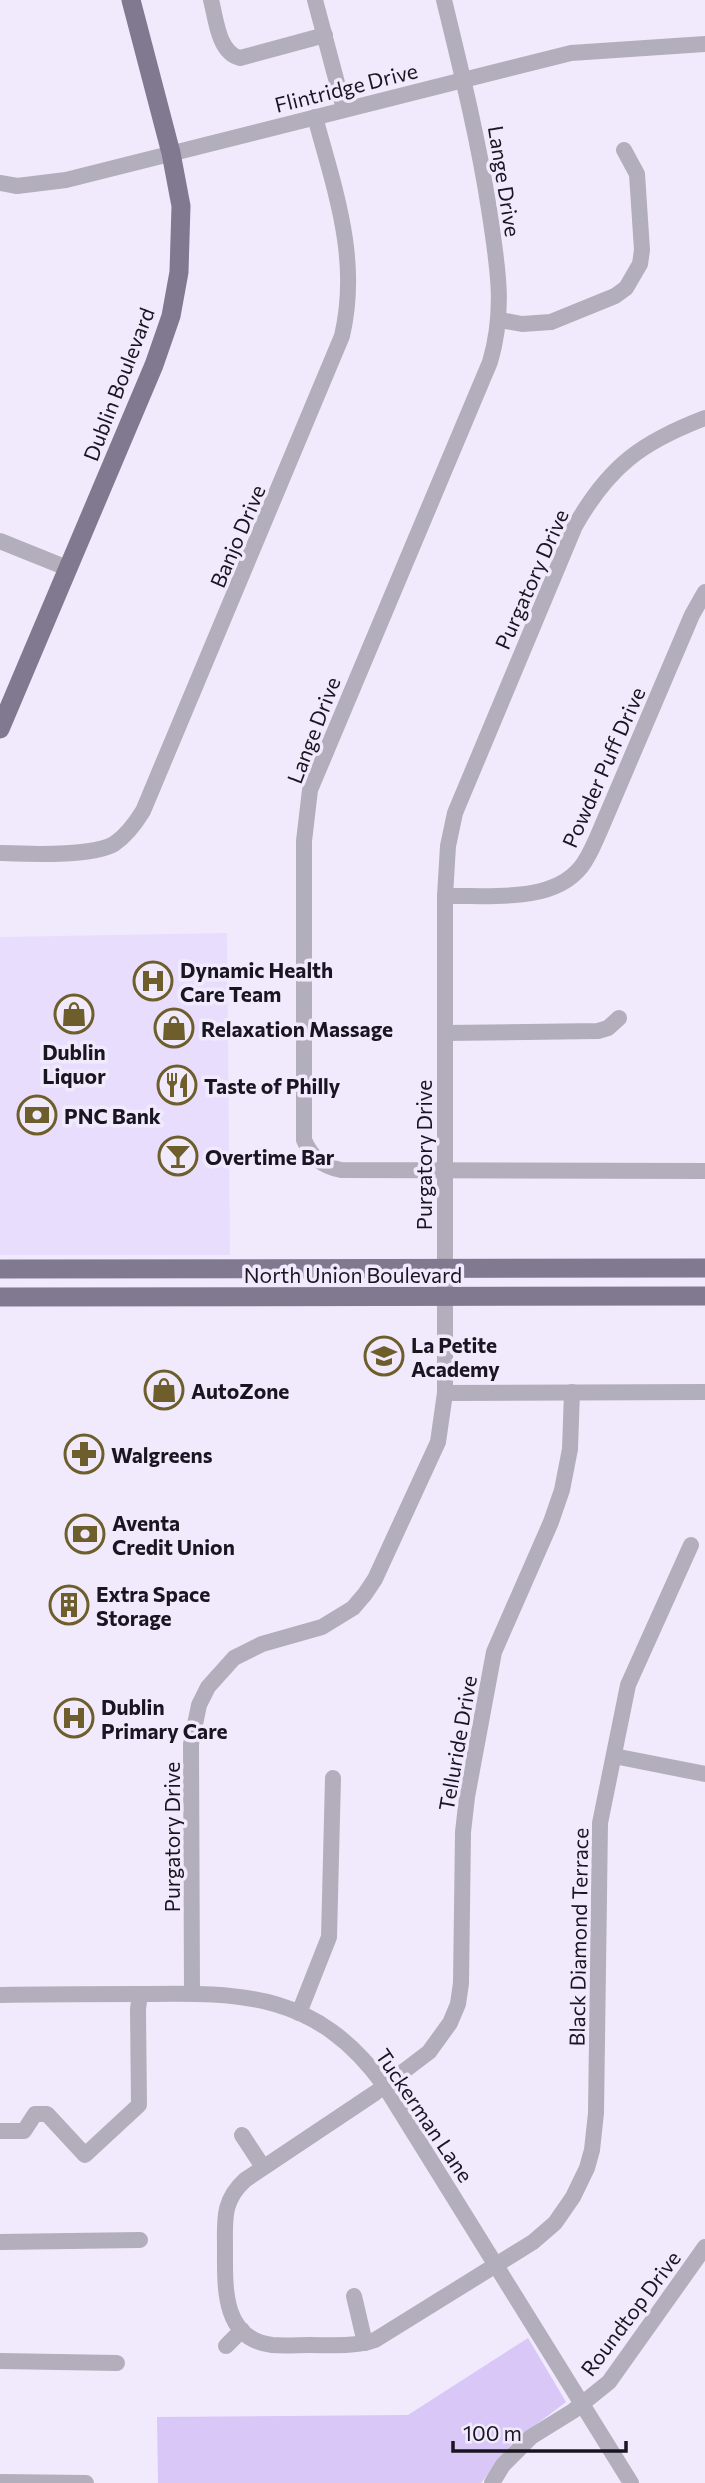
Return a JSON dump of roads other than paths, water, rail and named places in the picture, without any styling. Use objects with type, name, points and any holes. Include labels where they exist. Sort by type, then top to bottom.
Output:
[{"type":"main road","name":"Dublin Boulevard","points":[[0,729],[154,365],[171,316],[179,272],[181,206],[171,153],[131,0]]},
{"type":"main road","name":"North Union Boulevard","points":[[0,1269],[705,1268]]},
{"type":"main road","name":"North Union Boulevard","points":[[0,1297],[705,1296]]},
{"type":"street","points":[[211,0],[224,47],[233,57],[240,58],[325,35]]},
{"type":"street","points":[[315,0],[344,109]]},
{"type":"street","name":"Lange Drive","points":[[444,0],[478,139],[501,301],[500,320],[490,362],[310,790],[305,821],[304,1140],[317,1161],[341,1170],[705,1171]]},
{"type":"street","name":"Flintridge Drive","points":[[0,183],[17,186],[47,183],[571,52],[705,44]]},
{"type":"street","name":"Banjo Drive","points":[[0,853],[79,852],[104,848],[125,834],[143,811],[342,336],[349,292],[348,251],[315,117]]},
{"type":"street","points":[[500,320],[522,324],[551,322],[615,296],[634,278],[642,250],[636,174],[624,150]]},
{"type":"street","name":"Purgatory Drive","points":[[192,1993],[191,1744],[198,1705],[208,1686],[234,1658],[262,1644],[322,1627],[353,1608],[375,1579],[438,1442],[445,1393],[445,896],[448,846],[455,813],[575,526],[597,491],[623,462],[669,432],[705,418]]},
{"type":"street","points":[[0,541],[67,568]]},
{"type":"street","name":"Powder Puff Drive","points":[[445,896],[536,893],[561,884],[582,866],[692,615],[705,592]]},
{"type":"street","points":[[444,1033],[598,1031],[608,1028],[619,1018]]},
{"type":"street","name":"Telluride Drive","points":[[242,2330],[230,2312],[225,2291],[226,2208],[237,2187],[429,2052],[442,2037],[458,2004],[461,1983],[463,1832],[467,1797],[499,1638],[551,1522],[562,1490],[570,1449],[572,1392]]},
{"type":"street","points":[[445,1393],[705,1392]]},
{"type":"street","name":"Black Diamond Terrace","points":[[365,2343],[384,2335],[533,2242],[555,2223],[580,2183],[592,2150],[596,2100],[600,1832],[628,1685],[691,1545]]},
{"type":"street","points":[[614,1756],[705,1774]]},
{"type":"street","points":[[299,2012],[329,1937],[333,1778]]},
{"type":"street","name":"Tuckerman Lane","points":[[0,1995],[192,1993],[244,1996],[299,2012],[345,2041],[372,2068],[384,2085],[631,2483]]},
{"type":"street","points":[[0,2131],[24,2131],[35,2114],[47,2114],[85,2155],[139,2105],[140,1994]]},
{"type":"street","points":[[242,2135],[263,2167]]},
{"type":"street","points":[[0,2242],[140,2240]]},
{"type":"street","name":"Roundtop Drive","points":[[492,2483],[503,2465],[531,2437],[609,2382],[705,2247]]},
{"type":"street","points":[[226,2346],[242,2330],[253,2338],[273,2345],[365,2343],[355,2296]]},
{"type":"street","points":[[0,2361],[117,2363]]},
{"type":"street","points":[[0,2482],[86,2483]]},
{"type":"place","name":"Dynamic Health Care Team","points":[[153,981]]},
{"type":"place","name":"Dublin Liquor","points":[[74,1014]]},
{"type":"place","name":"Relaxation Massage","points":[[174,1028]]},
{"type":"place","name":"Taste of Philly","points":[[177,1085]]},
{"type":"place","name":"PNC Bank","points":[[37,1115]]},
{"type":"place","name":"Overtime Bar","points":[[178,1156]]},
{"type":"place","name":"La Petite Academy","points":[[384,1356]]},
{"type":"place","name":"AutoZone","points":[[164,1390]]},
{"type":"place","name":"Walgreens","points":[[84,1454]]},
{"type":"place","name":"Aventa Credit Union","points":[[85,1534]]},
{"type":"place","name":"Extra Space Storage","points":[[69,1605]]},
{"type":"place","name":"Dublin Primary Care","points":[[74,1718]]}]
